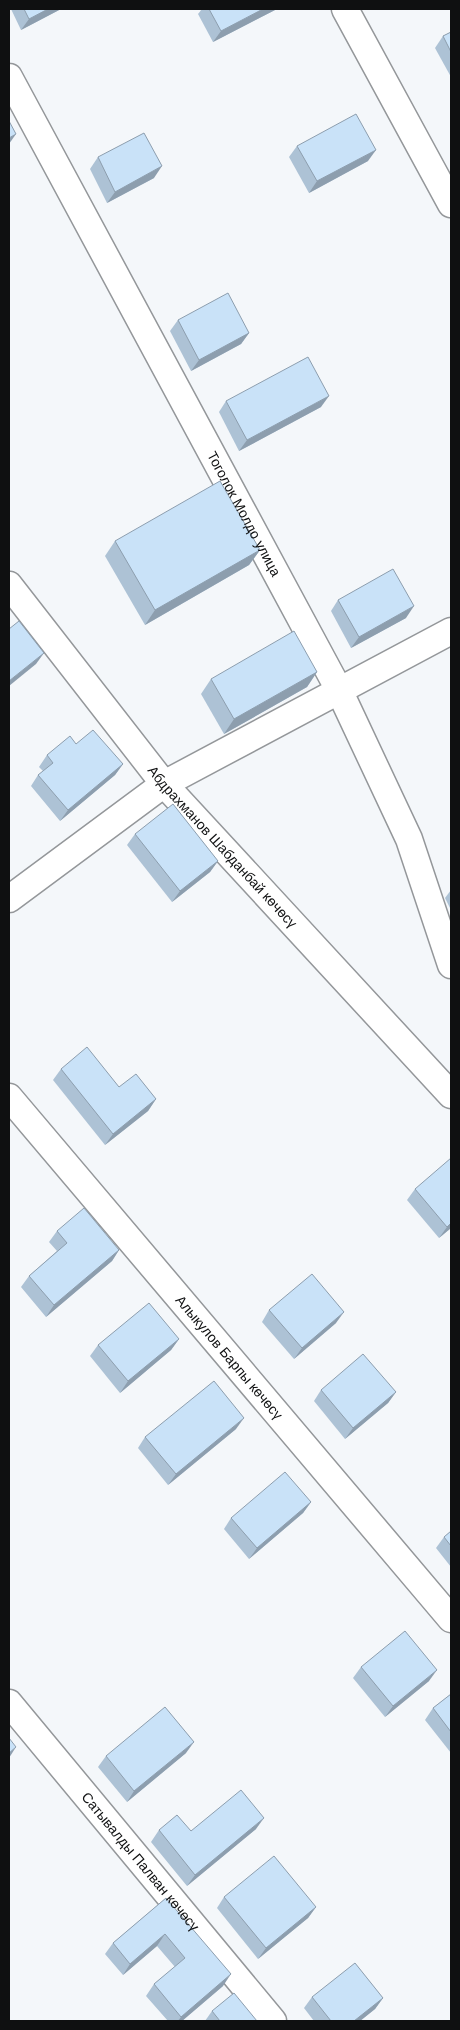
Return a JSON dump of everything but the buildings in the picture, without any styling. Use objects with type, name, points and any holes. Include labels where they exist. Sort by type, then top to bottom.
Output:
[{"type":"street","points":[[345,9],[451,204]]},
{"type":"street","name":"Тоголок Молдо улица","points":[[9,77],[339,690],[409,839],[451,965]]},
{"type":"street","name":"Абдрахманов Шабданбай көчөсү","points":[[9,585],[164,784],[451,1095]]},
{"type":"street","points":[[9,899],[164,784],[451,631]]},
{"type":"street","name":"Алыкулов Барпы көчөсү","points":[[9,1097],[451,1619]]},
{"type":"street","name":"Сатывалды Палван көчөсү","points":[[9,1703],[273,2021]]}]
